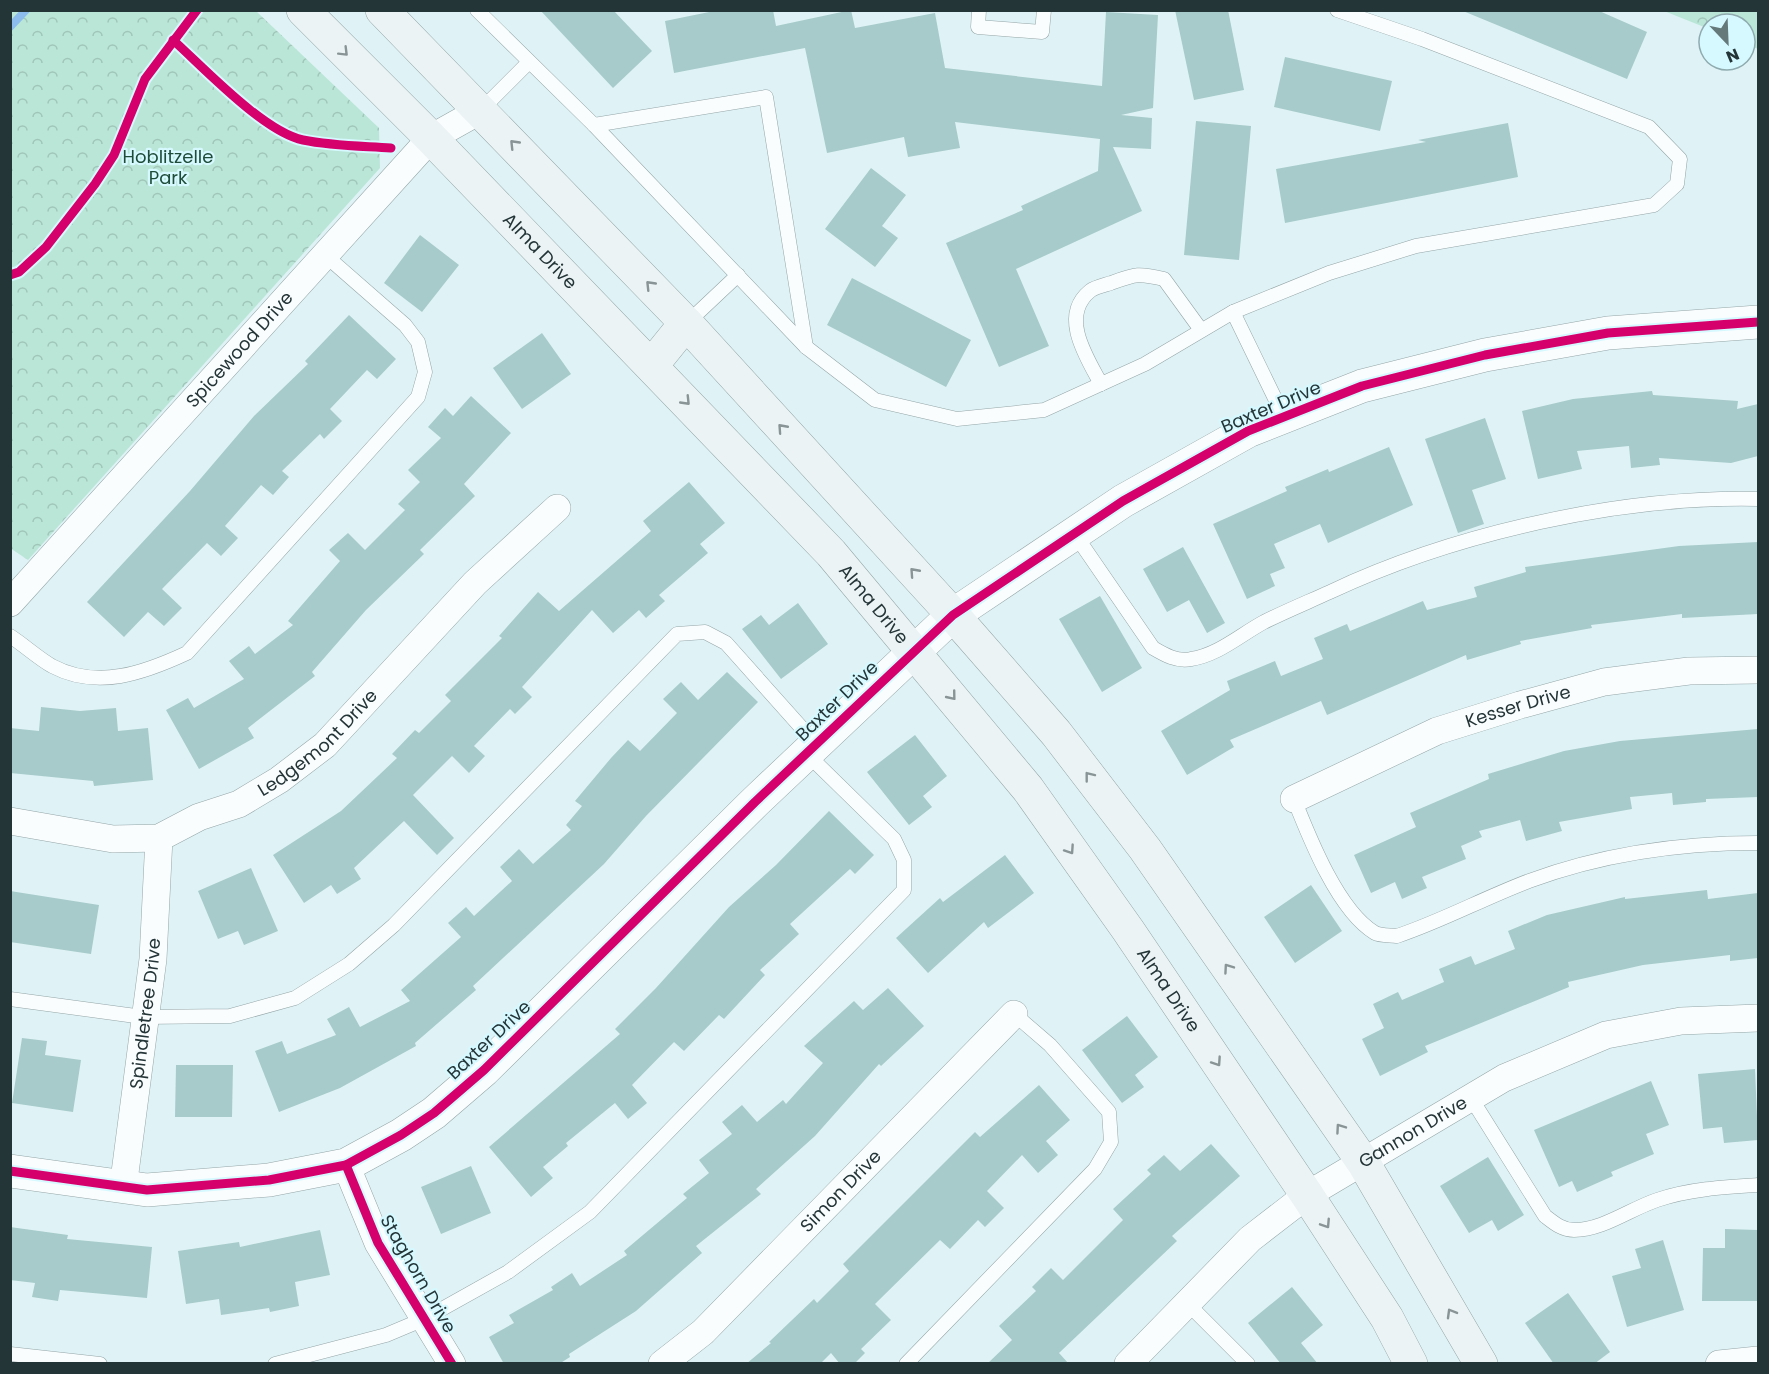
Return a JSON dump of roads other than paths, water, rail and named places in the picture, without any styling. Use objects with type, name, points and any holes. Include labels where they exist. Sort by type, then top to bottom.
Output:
[{"type":"main road","name":"Alma Drive","points":[[303,10],[652,365],[831,553],[1028,789],[1128,930],[1307,1195],[1387,1318],[1411,1364]]},
{"type":"main road","points":[[382,10],[686,323],[953,615],[1056,733],[1145,849],[1363,1162],[1481,1364]]},
{"type":"main road","points":[[652,365],[686,323]]},
{"type":"street","name":"Spicewood Drive","points":[[15,590],[431,138],[481,110]]},
{"type":"street","name":"Baxter Drive","points":[[10,1171],[147,1190],[269,1180],[346,1165],[401,1135],[434,1113],[484,1070],[811,749],[953,615],[1123,501],[1248,431],[1362,386],[1485,355],[1608,333],[1758,322]]},
{"type":"street","name":"Ledgemont Drive","points":[[10,821],[113,839],[159,838],[200,817],[239,804],[279,780],[325,745],[475,583],[557,508]]},
{"type":"street","name":"Kesser Drive","points":[[1294,799],[1437,731],[1520,705],[1604,682],[1689,671],[1758,670]]},
{"type":"street","name":"Spindletree Drive","points":[[123,1188],[143,1017],[153,959],[159,838]]},
{"type":"street","name":"Simon Drive","points":[[662,1364],[703,1332],[1014,1014]]},
{"type":"street","name":"Gannon Drive","points":[[1128,1364],[1250,1239],[1307,1195],[1504,1078],[1606,1035],[1680,1021],[1758,1018]]},
{"type":"street","name":"Staghorn Drive","points":[[346,1165],[378,1244],[452,1364]]},
{"type":"street","points":[[1719,1364],[1758,1360]]},
{"type":"lane","points":[[477,10],[528,63],[594,125],[806,346],[874,400],[957,419],[1044,410],[1145,364],[1233,312],[1329,273],[1416,246],[1654,205],[1677,184],[1680,159],[1649,127],[1422,39],[1338,10]]},
{"type":"lane","points":[[979,10],[978,27],[1042,32],[1044,10]]},
{"type":"lane","points":[[481,110],[528,63]]},
{"type":"lane","points":[[594,125],[766,97],[806,346]]},
{"type":"lane","points":[[10,636],[53,666],[93,680],[147,672],[187,653],[418,397],[425,372],[418,342],[405,326],[325,255]]},
{"type":"lane","points":[[1101,384],[1082,351],[1076,325],[1079,306],[1090,291],[1138,273],[1164,279],[1201,330]]},
{"type":"lane","points":[[686,323],[738,275]]},
{"type":"lane","points":[[1233,312],[1284,417]]},
{"type":"lane","points":[[1074,533],[1153,648],[1170,658],[1190,660],[1212,653],[1263,623],[1364,576],[1447,548],[1536,524],[1629,507],[1758,499]]},
{"type":"lane","points":[[10,999],[143,1017],[230,1016],[295,998],[350,964],[394,925],[677,634],[705,632],[726,643],[811,749],[894,839],[904,860],[904,890],[590,1212],[508,1272],[424,1319],[386,1335],[274,1364]]},
{"type":"lane","points":[[1294,799],[1312,845],[1356,917],[1376,934],[1397,936],[1531,881],[1622,854],[1718,843],[1758,843]]},
{"type":"lane","points":[[906,1364],[1095,1169],[1112,1142],[1109,1112],[1050,1045],[1014,1014]]},
{"type":"lane","points":[[1471,1098],[1545,1216],[1558,1226],[1572,1231],[1590,1228],[1658,1200],[1708,1189],[1758,1185]]},
{"type":"lane","points":[[1187,1303],[1248,1364]]},
{"type":"lane","points":[[10,1354],[100,1364]]},
{"type":"waterway","points":[[10,27],[26,10]]},
{"type":"park label","name":"Hoblitzelle Park","points":[[168,167]]}]
